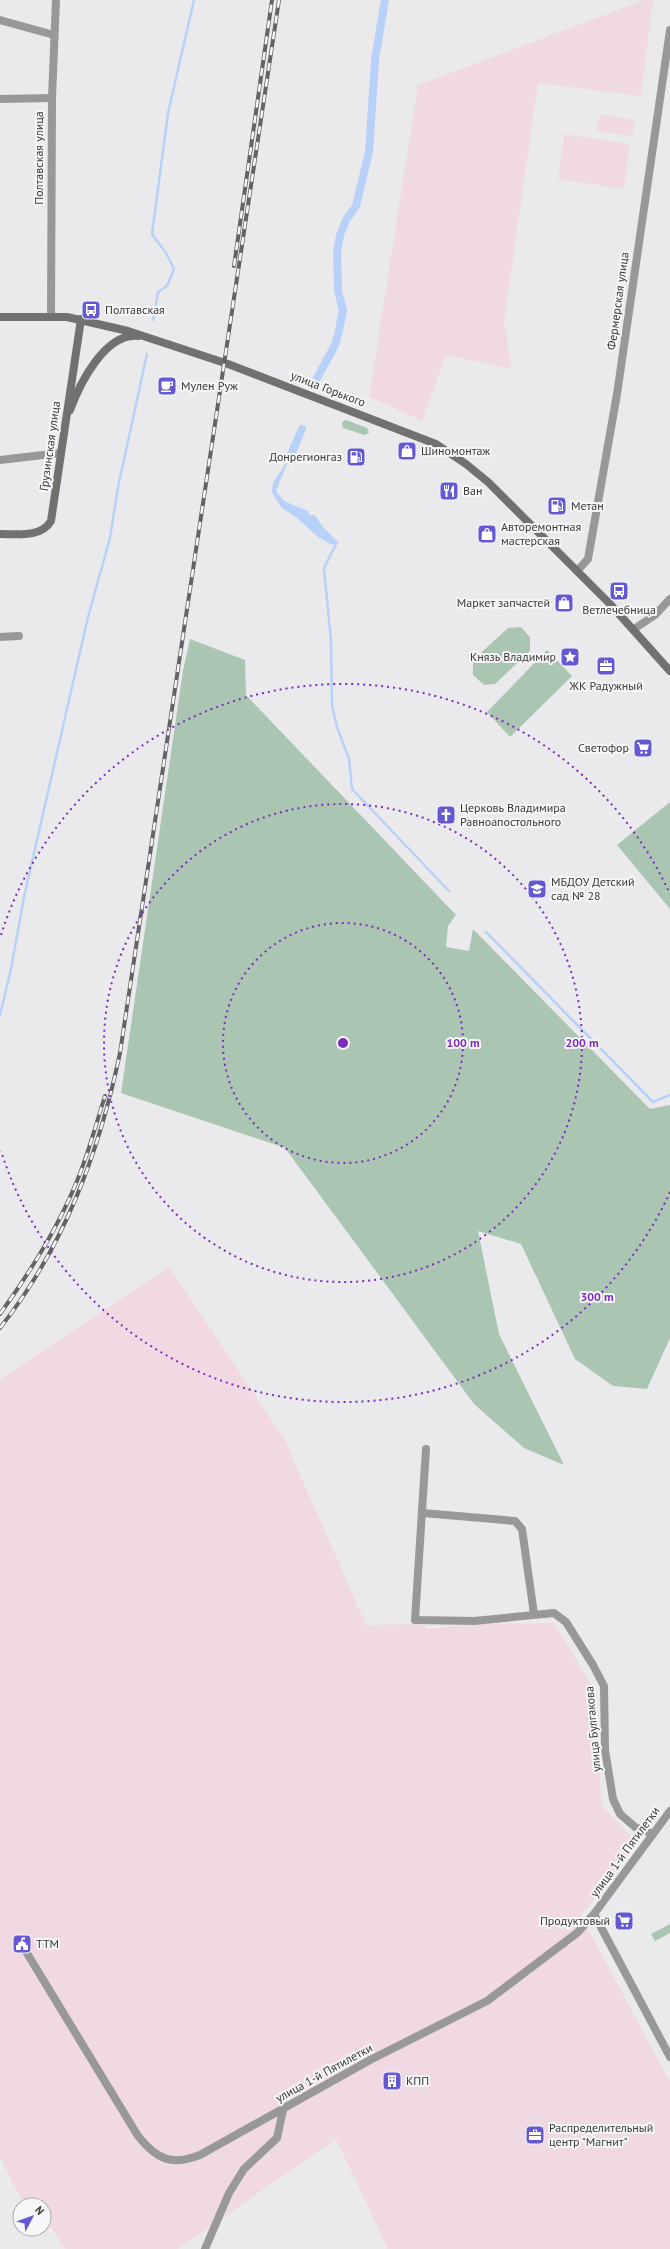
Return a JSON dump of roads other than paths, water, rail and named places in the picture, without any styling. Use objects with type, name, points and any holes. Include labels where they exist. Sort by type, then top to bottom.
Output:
[{"type":"main road","points":[[0,317],[51,316],[81,319],[149,337]]},
{"type":"main road","name":"Грузинская улица","points":[[0,534],[36,532],[48,526],[53,513],[60,453],[81,319]]},
{"type":"main road","points":[[64,427],[70,408],[87,374],[109,347],[123,337],[149,337]]},
{"type":"main road","name":"улица Горького","points":[[149,337],[207,356],[417,435],[450,453],[488,482],[634,629],[670,671]]},
{"type":"street","name":"Полтавская улица","points":[[51,316],[52,98],[56,0]]},
{"type":"street","points":[[0,20],[54,35]]},
{"type":"street","name":"Фермерская улица","points":[[577,571],[588,559],[616,402],[670,30]]},
{"type":"street","points":[[0,99],[52,98]]},
{"type":"street","points":[[0,460],[60,453]]},
{"type":"street","points":[[634,629],[655,615],[670,598]]},
{"type":"street","points":[[0,637],[19,636]]},
{"type":"street","points":[[426,1449],[423,1513],[516,1521],[522,1530],[534,1614]]},
{"type":"street","name":"улица Булгакова","points":[[423,1513],[415,1620],[474,1621],[534,1614],[554,1614],[566,1622],[593,1665],[604,1686],[605,1750],[613,1799],[620,1814],[635,1827],[653,1834]]},
{"type":"street","name":"улица 1-й Пятилетки","points":[[22,1945],[138,2136],[148,2149],[171,2161],[184,2161],[200,2155],[283,2110],[370,2060],[487,2001],[577,1933],[594,1914],[670,1811]]},
{"type":"street","points":[[594,1914],[670,2057]]},
{"type":"street","points":[[205,2249],[229,2193],[244,2169],[277,2138],[283,2110]]},
{"type":"water","points":[[290,457],[276,491],[284,501],[308,511],[310,515],[315,515],[323,527],[338,542],[332,545],[318,537],[297,518],[282,508],[272,493],[273,483]]},
{"type":"waterway","points":[[153,320],[158,292],[167,286],[174,269],[166,253],[152,234],[168,113],[194,0]]},
{"type":"waterway","points":[[316,380],[335,345],[343,310],[338,291],[337,253],[340,235],[346,220],[356,206],[369,152],[375,60],[385,0]]},
{"type":"waterway","points":[[0,1015],[11,969],[24,897],[88,617],[110,538],[118,487],[147,354]]},
{"type":"waterway","points":[[290,457],[302,429]]},
{"type":"waterway","points":[[337,542],[324,568],[331,641],[332,706],[337,727],[349,759],[352,789],[449,891]]},
{"type":"waterway","points":[[486,932],[653,1102],[670,1095]]},
{"type":"railway","points":[[234,266],[272,0]]},
{"type":"railway","points":[[0,1328],[23,1297],[43,1265],[61,1232],[76,1198],[90,1163],[101,1127],[120,1053],[279,0]]},
{"type":"railway","points":[[0,1314],[21,1284],[67,1205],[83,1166],[105,1096]]},
{"type":"place","name":"Полтавская","points":[[91,310]]},
{"type":"place","name":"Мулен Руж","points":[[167,386]]},
{"type":"place","name":"Шиномонтаж","points":[[407,451]]},
{"type":"place","name":"Донрегионгаз","points":[[356,457]]},
{"type":"place","name":"Ван","points":[[449,491]]},
{"type":"place","name":"Метан","points":[[557,506]]},
{"type":"place","name":"Авторемонтная мастерская","points":[[487,534]]},
{"type":"place","name":"Ветлечебница","points":[[619,591]]},
{"type":"place","name":"Маркет запчастей","points":[[564,603]]},
{"type":"place","name":"Князь Владимир","points":[[570,657]]},
{"type":"place","name":"ЖК Радужный","points":[[606,666]]},
{"type":"place","name":"Светофор","points":[[643,748]]},
{"type":"place","name":"Церковь Владимира Равноапостольного","points":[[446,815]]},
{"type":"place","name":"МБДОУ Детский сад № 28","points":[[537,889]]},
{"type":"place","name":"Продуктовый","points":[[624,1921]]},
{"type":"place","name":"ТТМ","points":[[22,1944]]},
{"type":"place","name":"КПП","points":[[392,2081]]},
{"type":"place","name":"Распределительный центр \"Магнит\"","points":[[535,2135]]}]
